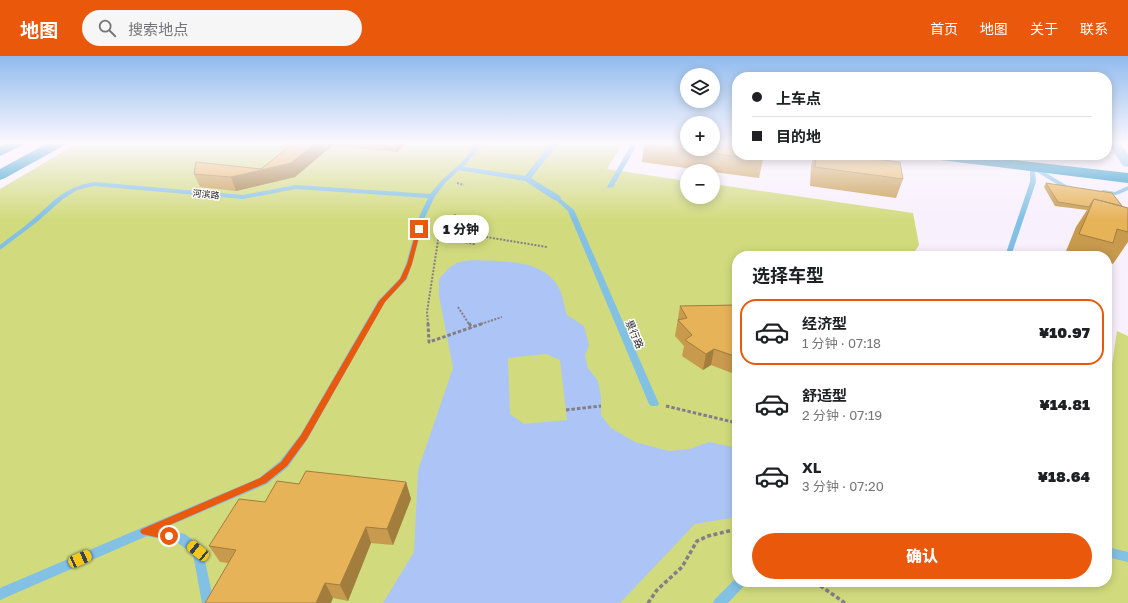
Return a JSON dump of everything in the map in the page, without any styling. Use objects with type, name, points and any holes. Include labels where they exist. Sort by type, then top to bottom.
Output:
[{"type":"main road","points":[[0,175],[12,169]]},
{"type":"main road","points":[[1045,169],[1128,178]]},
{"type":"street","points":[[461,169],[527,179],[557,198]]},
{"type":"street","points":[[527,179],[535,169]]},
{"type":"lane","points":[[0,594],[263,481],[284,464],[304,437],[382,301],[403,279],[410,264],[422,217],[432,196],[444,181],[457,169]]},
{"type":"lane","points":[[610,187],[620,169]]},
{"type":"lane","points":[[1010,251],[1033,182],[1032,169]]},
{"type":"lane","points":[[1035,169],[1064,186],[1079,189]]},
{"type":"lane","name":"河滨路","points":[[0,248],[35,220],[61,196],[74,189],[94,184],[243,197],[296,187],[432,196]]},
{"type":"lane","points":[[1094,191],[1116,194],[1128,188]]},
{"type":"lane","name":"景行路","points":[[557,198],[571,210],[654,404]]},
{"type":"lane","points":[[145,531],[181,538],[198,551],[208,603]]},
{"type":"lane","points":[[1112,553],[1128,557]]},
{"type":"lane","points":[[719,603],[735,587]]},
{"type":"path","points":[[456,215],[444,218],[441,221],[427,312],[429,342],[502,317]]},
{"type":"path","points":[[452,240],[474,244],[480,236],[547,247]]},
{"type":"path","points":[[458,307],[472,328]]},
{"type":"path","points":[[654,404],[732,422]]},
{"type":"path","points":[[566,410],[601,406]]},
{"type":"path","points":[[648,603],[657,590],[682,567],[697,541],[708,536],[732,530]]},
{"type":"path","points":[[822,587],[845,603]]},
{"type":"green space","points":[[35,169],[607,169],[680,180],[680,204],[720,204],[720,185],[913,213],[919,245],[915,251],[732,251],[732,587],[1112,587],[1112,364],[1117,331],[1128,336],[1128,603],[0,603],[0,189]]},
{"type":"water","points":[[462,261],[497,261],[533,266],[552,278],[559,288],[567,315],[584,326],[589,345],[585,356],[588,368],[598,381],[601,397],[601,415],[611,428],[635,442],[669,451],[690,449],[709,442],[732,447],[732,518],[695,524],[620,603],[383,603],[414,552],[418,470],[453,368],[439,296],[439,279],[447,270]],"holes":[[[546,354],[560,360],[567,420],[524,424],[510,414],[508,358]]]},
{"type":"building","points":[[195,169],[267,169],[231,177],[194,174]]},
{"type":"building","points":[[826,169],[901,169],[903,179]]},
{"type":"building","points":[[1046,183],[1112,193],[1122,206],[1094,199],[1089,207],[1058,202]]},
{"type":"building","points":[[1094,199],[1128,208],[1128,232],[1117,229],[1113,243],[1079,234]]},
{"type":"building","points":[[732,305],[732,355],[714,349],[706,354],[685,340],[692,335],[678,320],[687,318],[680,306]]},
{"type":"building","points":[[306,471],[406,482],[387,529],[366,527],[340,585],[325,583],[316,603],[205,603],[236,550],[209,546],[239,499],[265,502],[277,481],[299,484]]},
{"type":"route","points":[[169,536],[145,531],[263,481],[284,464],[304,437],[382,301],[403,279],[410,264],[419,229]]}]
